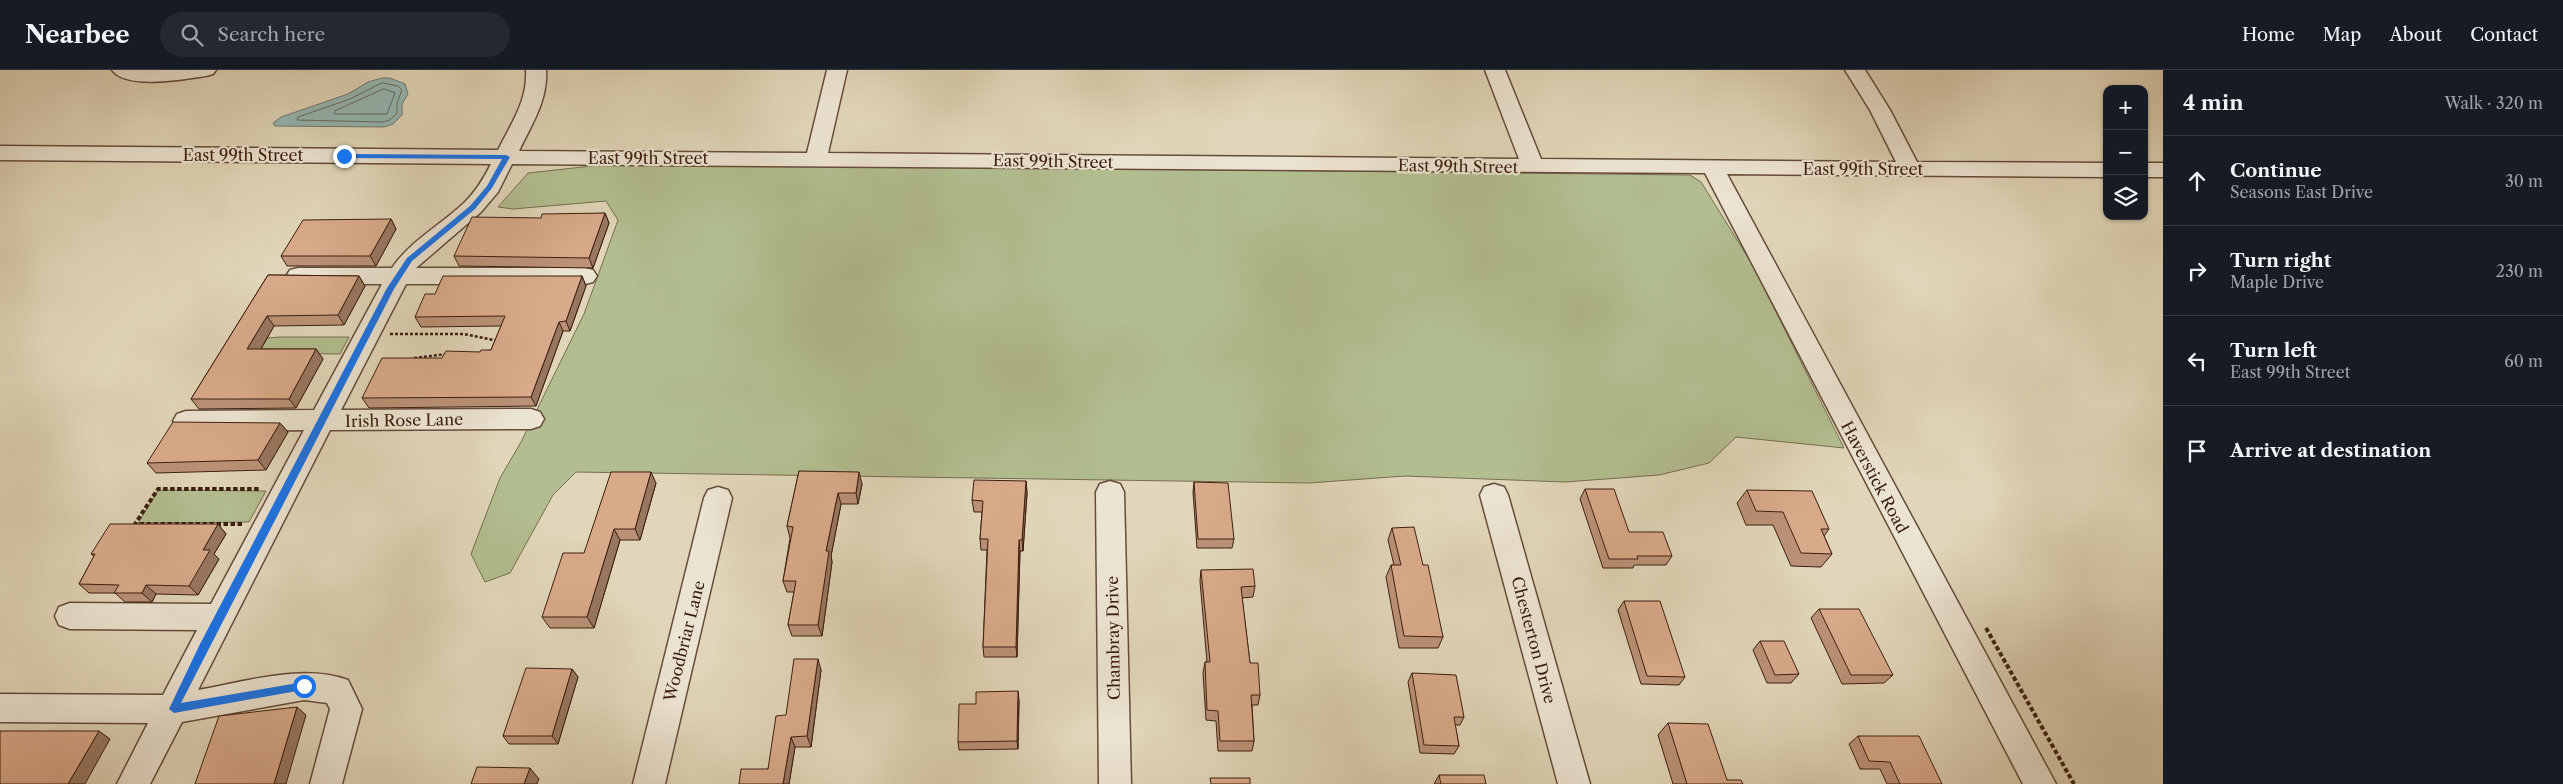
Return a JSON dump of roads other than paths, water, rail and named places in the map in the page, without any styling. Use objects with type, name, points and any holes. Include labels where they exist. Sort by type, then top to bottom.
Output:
[{"type":"street","points":[[122,70],[130,73],[153,74],[206,70]]},
{"type":"street","points":[[133,784],[174,709],[219,616],[399,275],[410,259],[473,207],[490,187],[535,94],[536,70]]},
{"type":"street","points":[[816,159],[837,70]]},
{"type":"street","points":[[1495,70],[1533,166]]},
{"type":"street","points":[[1855,70],[1880,110],[1911,170]]},
{"type":"street","name":"East 99th Street","points":[[0,153],[1911,170],[2103,170]]},
{"type":"street","name":"Haverstick Road","points":[[1713,168],[2040,784]]},
{"type":"street","points":[[2148,170],[2163,170]]},
{"type":"street","points":[[280,276],[585,276]]},
{"type":"street","name":"Irish Rose Lane","points":[[186,421],[531,419]]},
{"type":"street","name":"Chambray Drive","points":[[1110,492],[1115,784]]},
{"type":"street","name":"Chesterton Drive","points":[[1494,495],[1574,784]]},
{"type":"street","name":"Woodbriar Lane","points":[[649,784],[718,498]]},
{"type":"street","points":[[70,616],[219,616]]},
{"type":"street","points":[[0,708],[174,709],[304,686],[337,690],[346,709],[338,748],[326,784]]},
{"type":"water","points":[[390,78],[405,84],[408,94],[402,104],[402,115],[393,124],[384,127],[275,126],[273,123],[281,117],[348,94],[368,82]]}]
